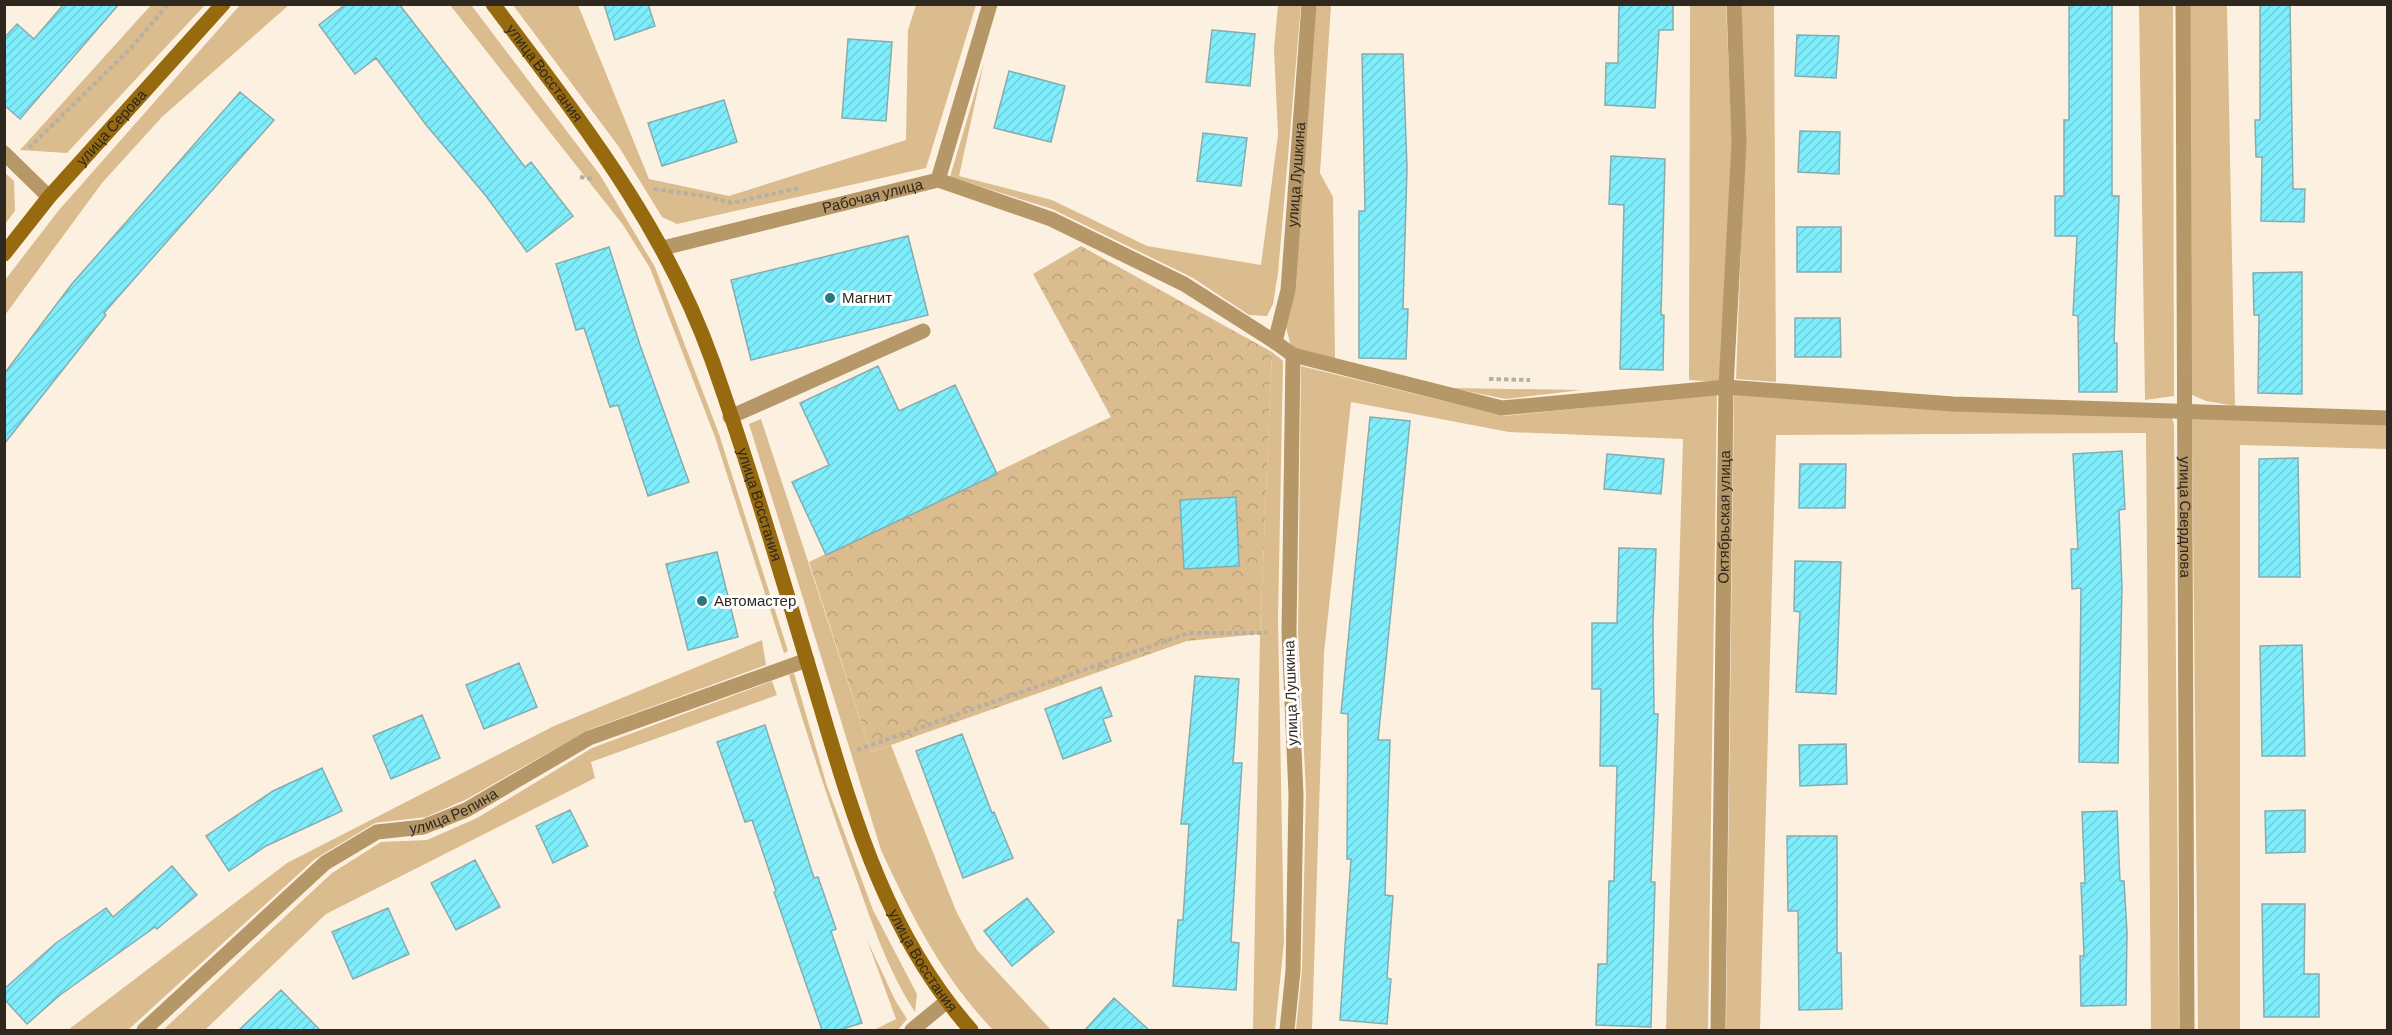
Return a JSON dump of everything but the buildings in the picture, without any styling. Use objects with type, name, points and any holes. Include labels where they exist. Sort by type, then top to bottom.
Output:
[{"type":"main road","name":"улица Серова","points":[[4,254],[49,197],[223,4]]},
{"type":"main road","name":"улица Восстания","points":[[493,4],[608,158],[663,248],[711,357],[866,855],[904,935],[946,1002],[971,1030]]},
{"type":"street","name":"Рабочая улица","points":[[663,248],[938,180],[990,4]]},
{"type":"street","name":"улица Лушкина","points":[[1275,342],[1288,290],[1309,4]]},
{"type":"street","name":"Октябрьская улица","points":[[1718,1030],[1726,387],[1739,143],[1734,4]]},
{"type":"street","name":"улица Свердлова","points":[[2183,4],[2187,1030]]},
{"type":"street","points":[[8,157],[49,197]]},
{"type":"street","points":[[938,180],[1051,219],[1184,284],[1293,355],[1502,408],[1726,387],[1953,404],[2388,418]]},
{"type":"street","points":[[730,417],[923,331]]},
{"type":"street","name":"улица Лушкина","points":[[1287,1030],[1293,971],[1296,795],[1289,633],[1293,355]]},
{"type":"street","name":"улица Репина","points":[[144,1030],[325,863],[377,832],[423,826],[466,810],[590,738],[807,660]]},
{"type":"street","points":[[912,1030],[946,1002]]},
{"type":"path","points":[[8,157],[34,145],[132,47],[168,4]]},
{"type":"path","points":[[580,177],[705,196],[732,203],[802,188]]},
{"type":"path","points":[[836,758],[1188,633],[1289,633]]},
{"type":"green space","points":[[152,4],[205,5],[67,153],[20,150]]},
{"type":"green space","points":[[240,5],[289,5],[162,117],[102,183],[5,315],[5,280],[59,210]]},
{"type":"green space","points":[[450,5],[471,5],[475,10],[600,175],[655,267],[719,434],[788,651],[784,653],[715,437],[650,268],[623,225]]},
{"type":"green space","points":[[513,5],[578,5],[649,179],[729,196],[906,140],[908,30],[916,5],[976,5],[926,168],[677,224],[662,217],[619,147]]},
{"type":"green space","points":[[1278,5],[1301,5],[1278,273],[1273,304],[1267,316],[1249,315],[1193,278],[1052,209],[950,177],[984,62],[959,176],[1052,200],[1147,246],[1261,265],[1278,135],[1274,49]]},
{"type":"green space","points":[[1316,5],[1331,5],[1320,173],[1333,197],[1335,360],[1293,355],[1286,327]]},
{"type":"green space","points":[[1690,5],[1726,5],[1732,144],[1720,382],[1689,380]]},
{"type":"green space","points":[[1741,5],[1774,5],[1776,382],[1736,379],[1745,139]]},
{"type":"green space","points":[[2139,5],[2173,5],[2174,396],[2145,400]]},
{"type":"green space","points":[[2189,5],[2227,5],[2235,406],[2206,401],[2190,394]]},
{"type":"green space","points":[[4,172],[14,181],[15,211],[5,224]]},
{"type":"green space","points":[[1081,246],[1272,352],[1260,634],[1187,641],[871,752],[809,562],[1111,417],[1033,274]]},
{"type":"green space","points":[[1272,352],[1283,361],[1278,619],[1284,942],[1275,1030],[1253,1030],[1260,634]]},
{"type":"green space","points":[[1301,366],[1504,416],[1717,394],[1708,1030],[1666,1030],[1683,439],[1509,432],[1351,402],[1324,653],[1312,1030],[1296,1030],[1302,969],[1306,793],[1298,631]]},
{"type":"green space","points":[[1451,388],[1582,390],[1506,399]]},
{"type":"green space","points":[[1734,392],[2172,418],[2174,424],[2179,1030],[2151,1030],[2146,433],[1776,435],[1760,1030],[1726,1030]]},
{"type":"green space","points":[[2192,417],[2387,425],[2387,449],[2240,445],[2240,1030],[2198,1030]]},
{"type":"green space","points":[[761,419],[871,752],[891,745],[956,911],[977,950],[1051,1030],[993,1030],[975,1010],[944,967],[916,922],[892,874],[881,850],[749,424]]},
{"type":"green space","points":[[762,640],[766,665],[588,730],[467,799],[426,817],[375,823],[315,859],[128,1030],[68,1030],[287,863],[554,726]]},
{"type":"green space","points":[[794,673],[827,786],[873,910],[917,994],[915,1012],[888,963],[867,910],[789,675]]},
{"type":"green space","points":[[772,681],[777,695],[591,762],[595,778],[326,914],[205,1030],[163,1030],[332,873],[381,842],[427,840],[477,818],[592,748]]},
{"type":"green space","points":[[867,940],[895,1000],[907,1019],[898,1030],[874,1030],[896,1019]]},
{"type":"place","name":"Магнит","points":[[830,298]]},
{"type":"place","name":"Автомастер","points":[[702,601]]}]
